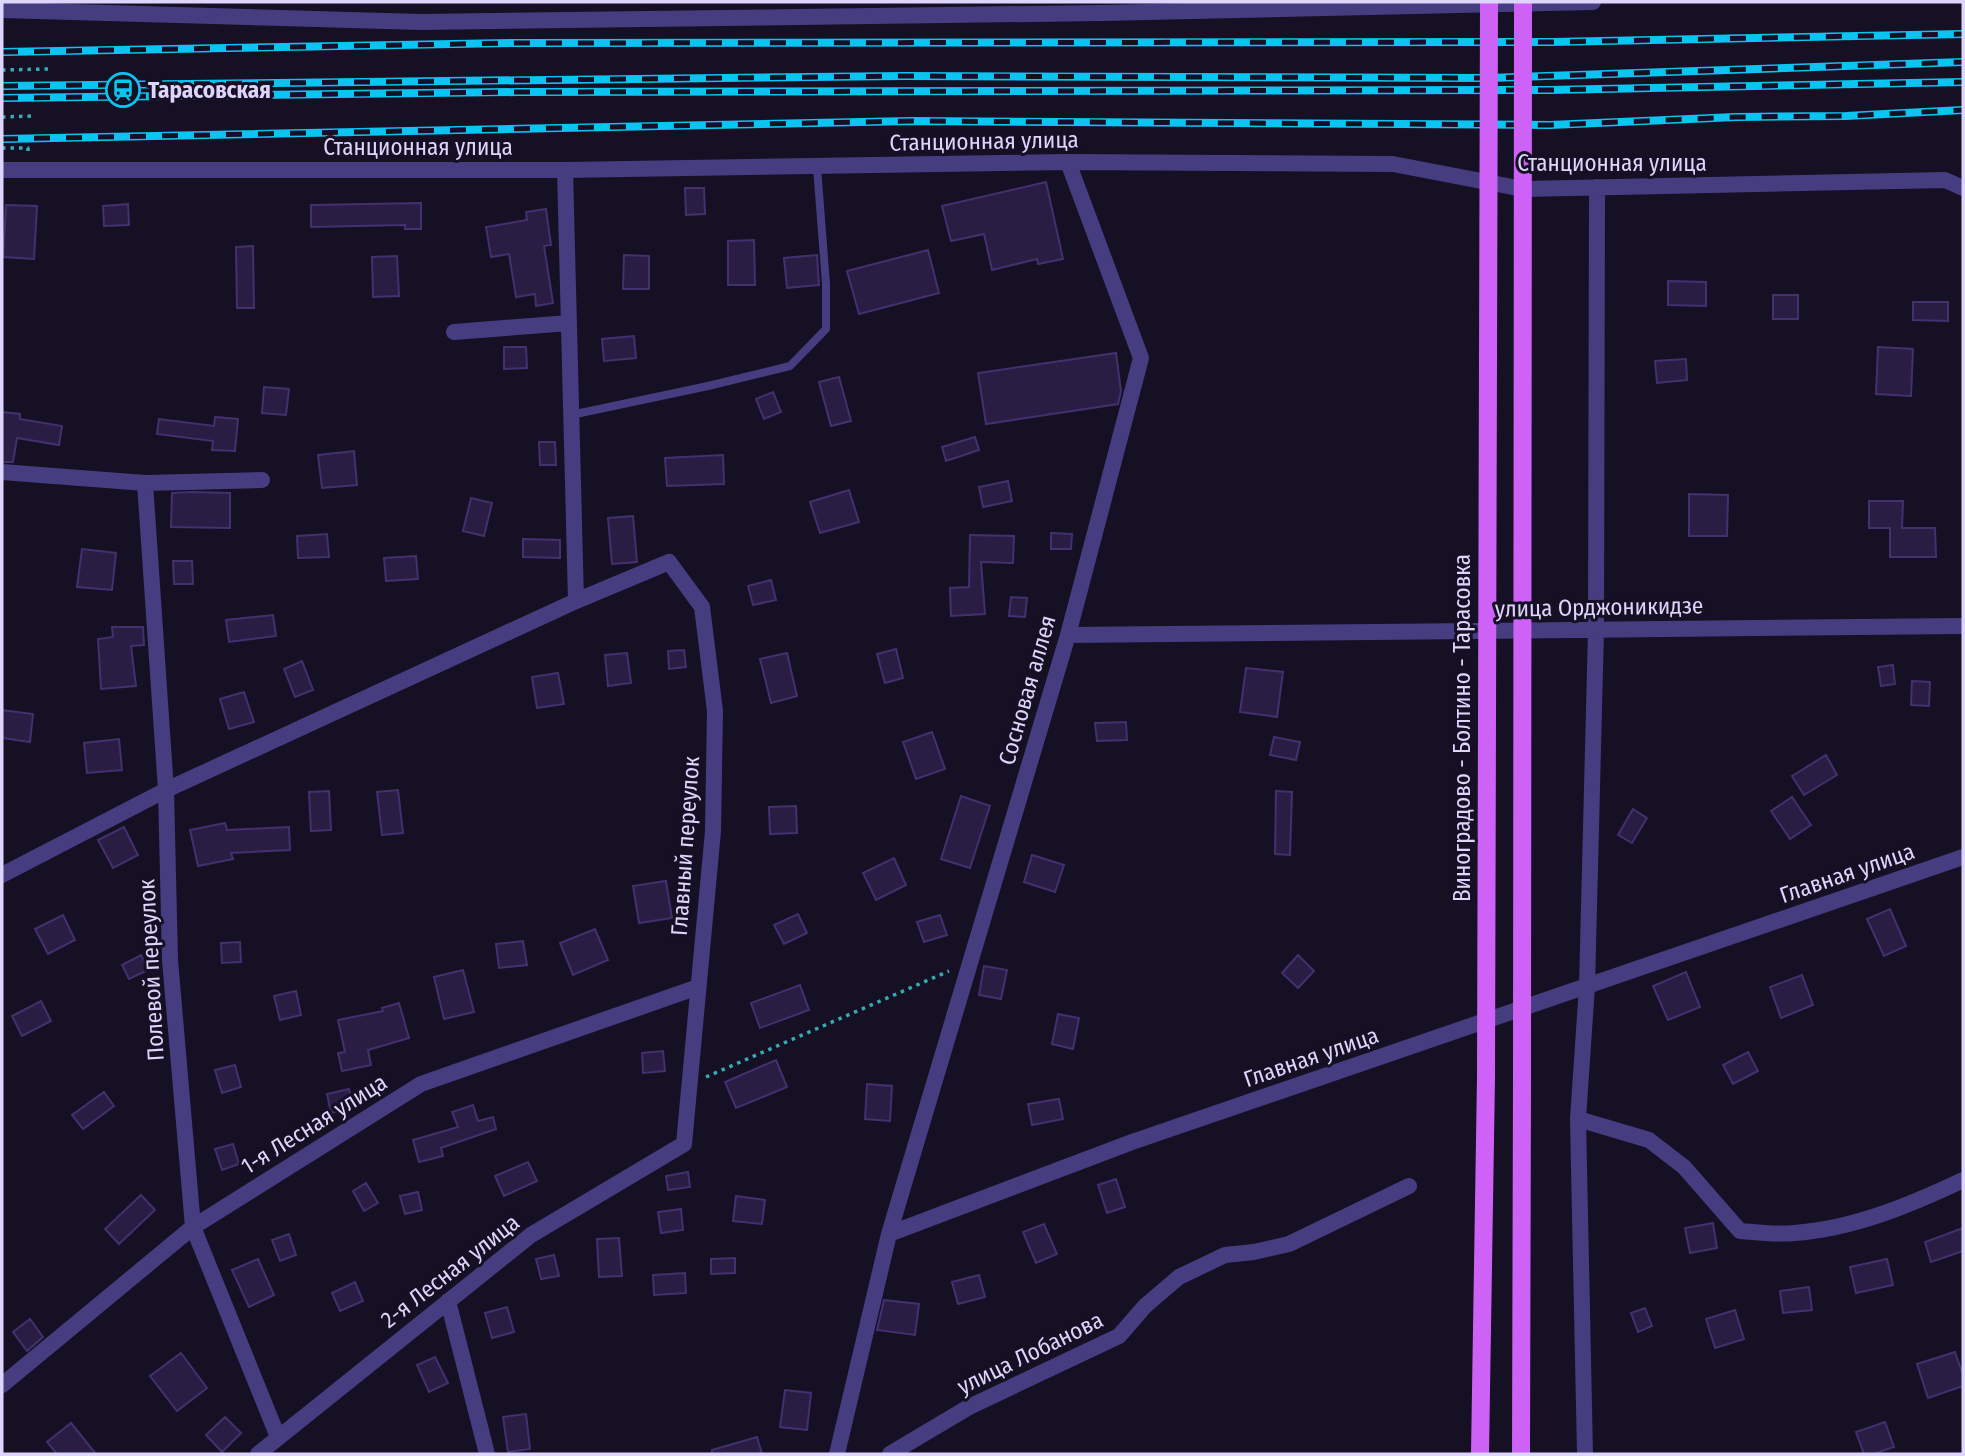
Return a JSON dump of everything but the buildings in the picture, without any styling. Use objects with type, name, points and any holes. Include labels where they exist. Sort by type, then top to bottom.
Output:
[{"type":"main road","name":"Виноградово - Болтино - Тарасовка","points":[[1480,1454],[1486,1077],[1489,2]]},
{"type":"main road","points":[[1521,1454],[1523,2]]},
{"type":"street","points":[[8,7],[421,22],[1088,13],[1593,2]]},
{"type":"street","name":"Станционная улица","points":[[2,170],[565,170],[1068,162],[1393,164],[1523,189],[1945,180],[1963,188]]},
{"type":"street","name":"Сосновая аллея","points":[[890,1234],[1068,635],[1141,358],[1068,162]]},
{"type":"street","points":[[2,875],[166,790],[576,601],[565,170]]},
{"type":"street","points":[[1585,1454],[1578,1119],[1587,986],[1596,630],[1597,187]]},
{"type":"street","points":[[454,332],[569,323]]},
{"type":"street","points":[[2,472],[145,483],[262,480]]},
{"type":"street","name":"Полевой переулок","points":[[145,483],[166,790],[170,960],[193,1227],[278,1437]]},
{"type":"street","name":"Главный переулок","points":[[576,601],[669,562],[702,607],[715,711],[713,831],[684,1143]]},
{"type":"street","name":"улица Орджоникидзе","points":[[1068,635],[1963,626]]},
{"type":"street","name":"Главная улица","points":[[890,1234],[1132,1142],[1963,857]]},
{"type":"street","name":"1-я Лесная улица","points":[[2,1385],[193,1227],[421,1084],[698,987]]},
{"type":"street","points":[[1578,1119],[1649,1140],[1684,1167],[1740,1231],[1792,1233],[1847,1226],[1963,1180]]},
{"type":"street","name":"2-я Лесная улица","points":[[258,1454],[531,1235],[684,1143]]},
{"type":"street","name":"улица Лобанова","points":[[890,1454],[969,1407],[1119,1336],[1146,1306],[1179,1277],[1226,1255],[1289,1244],[1409,1186]]},
{"type":"street","points":[[837,1454],[890,1234]]},
{"type":"street","points":[[448,1301],[487,1454]]},
{"type":"lane","points":[[571,415],[790,366],[827,329],[817,167]]},
{"type":"path","points":[[2,70],[48,69]]},
{"type":"path","points":[[2,117],[32,116]]},
{"type":"path","points":[[2,148],[28,148]]},
{"type":"path","points":[[689,1085],[970,962]]},
{"type":"railway","points":[[2,52],[515,43],[1551,42],[1963,34]]},
{"type":"railway","points":[[2,86],[904,76],[1489,78],[1963,62]]},
{"type":"railway","points":[[2,98],[519,92],[1549,90],[1963,82]]},
{"type":"railway","points":[[2,139],[912,121],[1550,125],[1963,110]]},
{"type":"place","name":"Тарасовская","points":[[123,90]]}]
